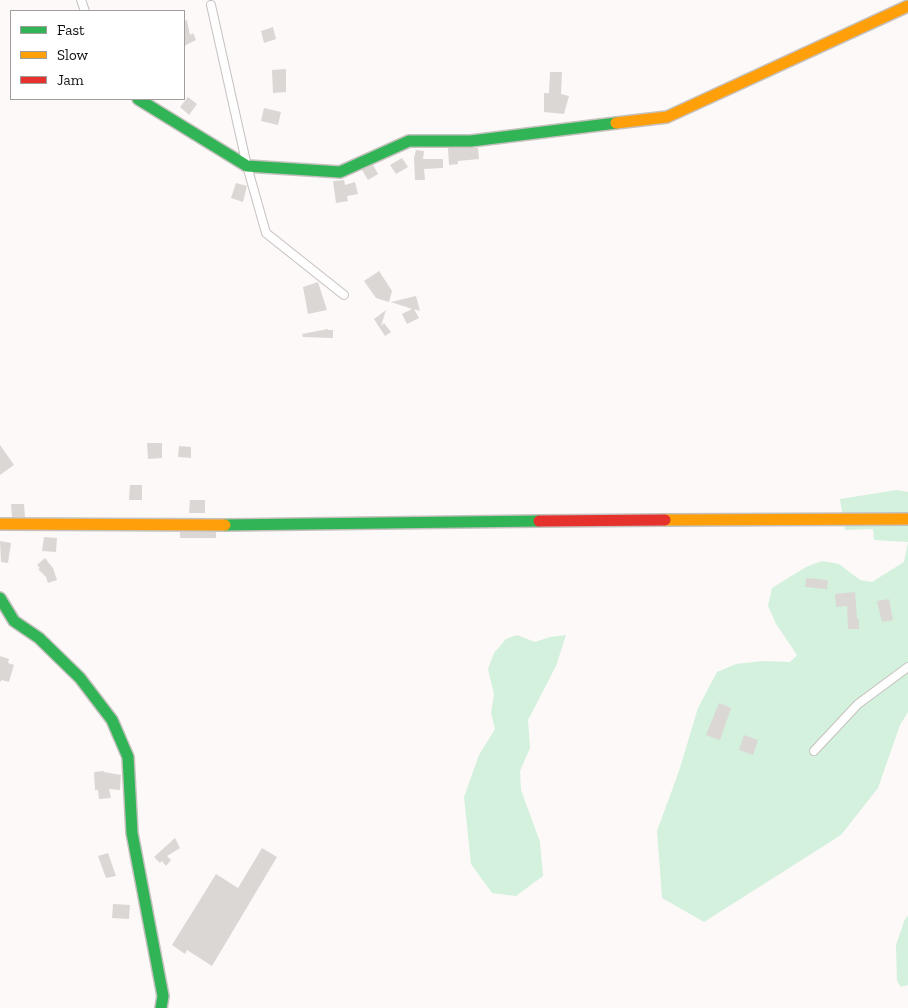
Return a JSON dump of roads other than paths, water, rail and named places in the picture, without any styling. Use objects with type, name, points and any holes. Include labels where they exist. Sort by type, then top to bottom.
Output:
[{"type":"street","points":[[211,5],[247,166],[266,233],[344,295]]},
{"type":"street","points":[[140,100],[247,166],[340,172],[409,142],[471,141],[667,117],[908,6]]},
{"type":"street","points":[[0,524],[186,525],[527,521],[908,520]]},
{"type":"street","points":[[0,598],[14,621],[39,638],[80,678],[112,720],[128,757],[132,833],[163,996],[161,1008]]},
{"type":"street","points":[[814,751],[858,704],[908,667]]}]
